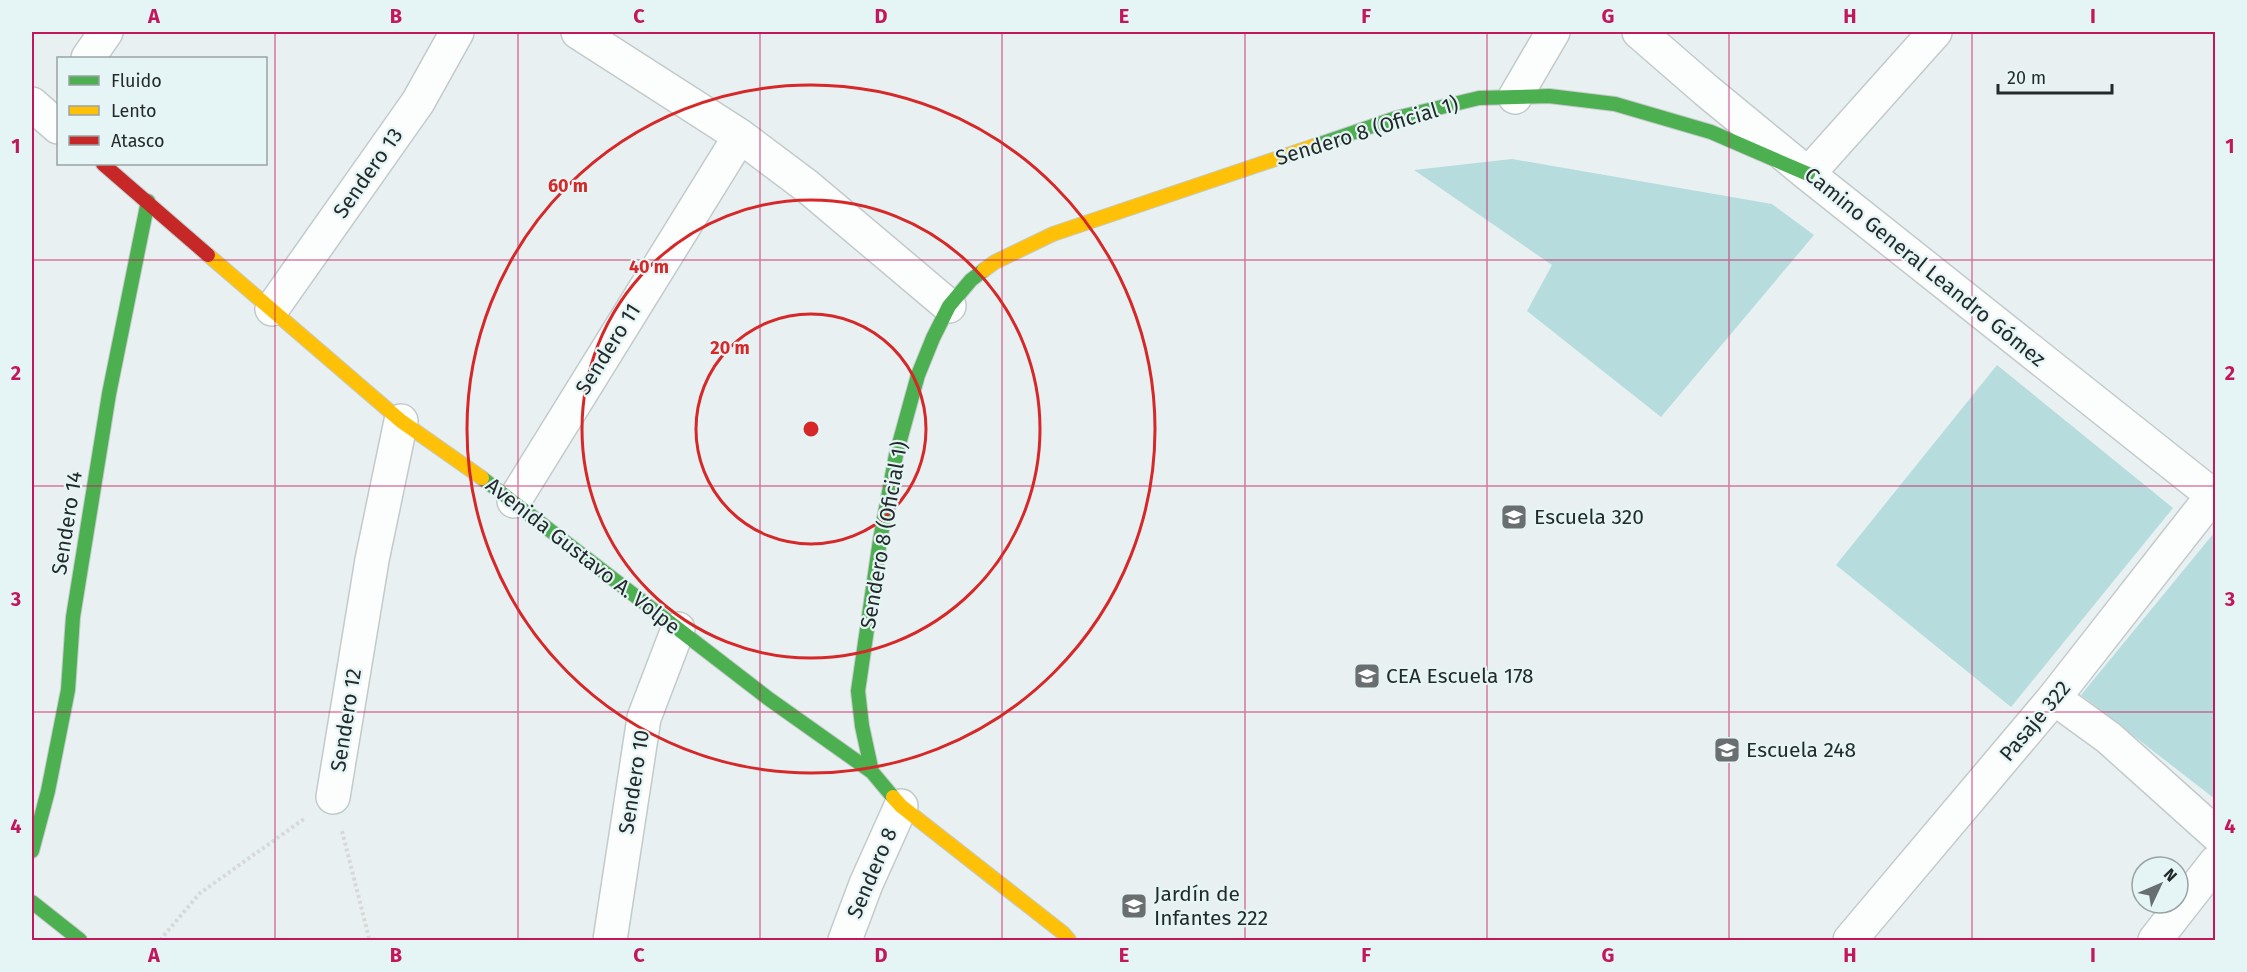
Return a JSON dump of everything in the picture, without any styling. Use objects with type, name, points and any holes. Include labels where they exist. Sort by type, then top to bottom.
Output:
[{"type":"street","points":[[89,57],[106,32]]},
{"type":"street","name":"Sendero 13","points":[[272,309],[418,102],[457,32]]},
{"type":"street","points":[[578,32],[740,136],[808,188],[949,306]]},
{"type":"street","points":[[1515,98],[1553,32]]},
{"type":"street","name":"Camino General Leandro Gómez","points":[[1639,32],[1808,174],[2214,497]]},
{"type":"street","points":[[1808,174],[1935,32]]},
{"type":"street","name":"Sendero 8 (Oficial 1)","points":[[872,772],[862,726],[858,691],[880,540],[896,455],[918,375],[949,306],[971,280],[995,262],[1053,234],[1396,118],[1479,98],[1550,96],[1615,104],[1711,132],[1808,174]]},
{"type":"street","name":"Sendero 11","points":[[514,501],[740,136]]},
{"type":"street","name":"Avenida Gustavo A. Volpe","points":[[104,165],[401,421],[514,501],[769,699],[872,772],[901,806],[1069,940]]},
{"type":"street","name":"Sendero 14","points":[[32,851],[48,792],[68,690],[78,581],[109,393],[148,201]]},
{"type":"street","name":"Sendero 12","points":[[333,798],[372,560],[401,421]]},
{"type":"street","name":"Pasaje 322","points":[[1850,940],[2054,698],[2214,497]]},
{"type":"street","name":"Sendero 10","points":[[610,940],[644,718],[678,629]]},
{"type":"street","points":[[2054,698],[2109,738],[2216,834]]},
{"type":"street","name":"Sendero 8","points":[[845,940],[866,884],[901,806]]},
{"type":"street","points":[[2155,940],[2216,862]]},
{"type":"street","points":[[32,902],[80,940]]},
{"type":"path","points":[[333,798],[369,939],[377,940]]},
{"type":"path","name":"Sendero 12","points":[[160,940],[200,893],[333,798]]},
{"type":"shaded area","points":[[1512,159],[1772,204],[1814,235],[1661,417],[1527,311],[1552,265],[1414,170]]},
{"type":"shaded area","points":[[1997,365],[2173,508],[2011,707],[1836,565]]},
{"type":"shaded area","points":[[2214,533],[2216,535],[2215,799],[2081,695]]},
{"type":"traffic: fast","points":[[1314,146],[1396,118],[1479,98],[1549,96],[1615,104],[1711,132],[1808,174]]},
{"type":"traffic: fast","points":[[32,851],[48,791],[68,690],[73,617],[109,394],[148,201]]},
{"type":"traffic: fast","points":[[872,772],[862,726],[858,691],[880,540],[896,455],[918,375],[933,338],[949,306],[971,280],[984,270]]},
{"type":"traffic: fast","points":[[482,478],[769,699],[872,772],[893,797]]},
{"type":"traffic: fast","points":[[32,902],[80,940]]},
{"type":"traffic: slow","points":[[984,270],[995,262],[1053,234],[1314,146]]},
{"type":"traffic: slow","points":[[208,255],[401,421],[482,478]]},
{"type":"traffic: slow","points":[[893,797],[901,806],[1069,940]]},
{"type":"traffic: jam","points":[[104,165],[208,255]]},
{"type":"place","name":"Escuela 320","points":[[1514,517]]},
{"type":"place","name":"CEA Escuela 178","points":[[1367,676]]},
{"type":"place","name":"Escuela 248","points":[[1727,750]]},
{"type":"place","name":"Jardín de Infantes 222","points":[[1134,906]]}]
